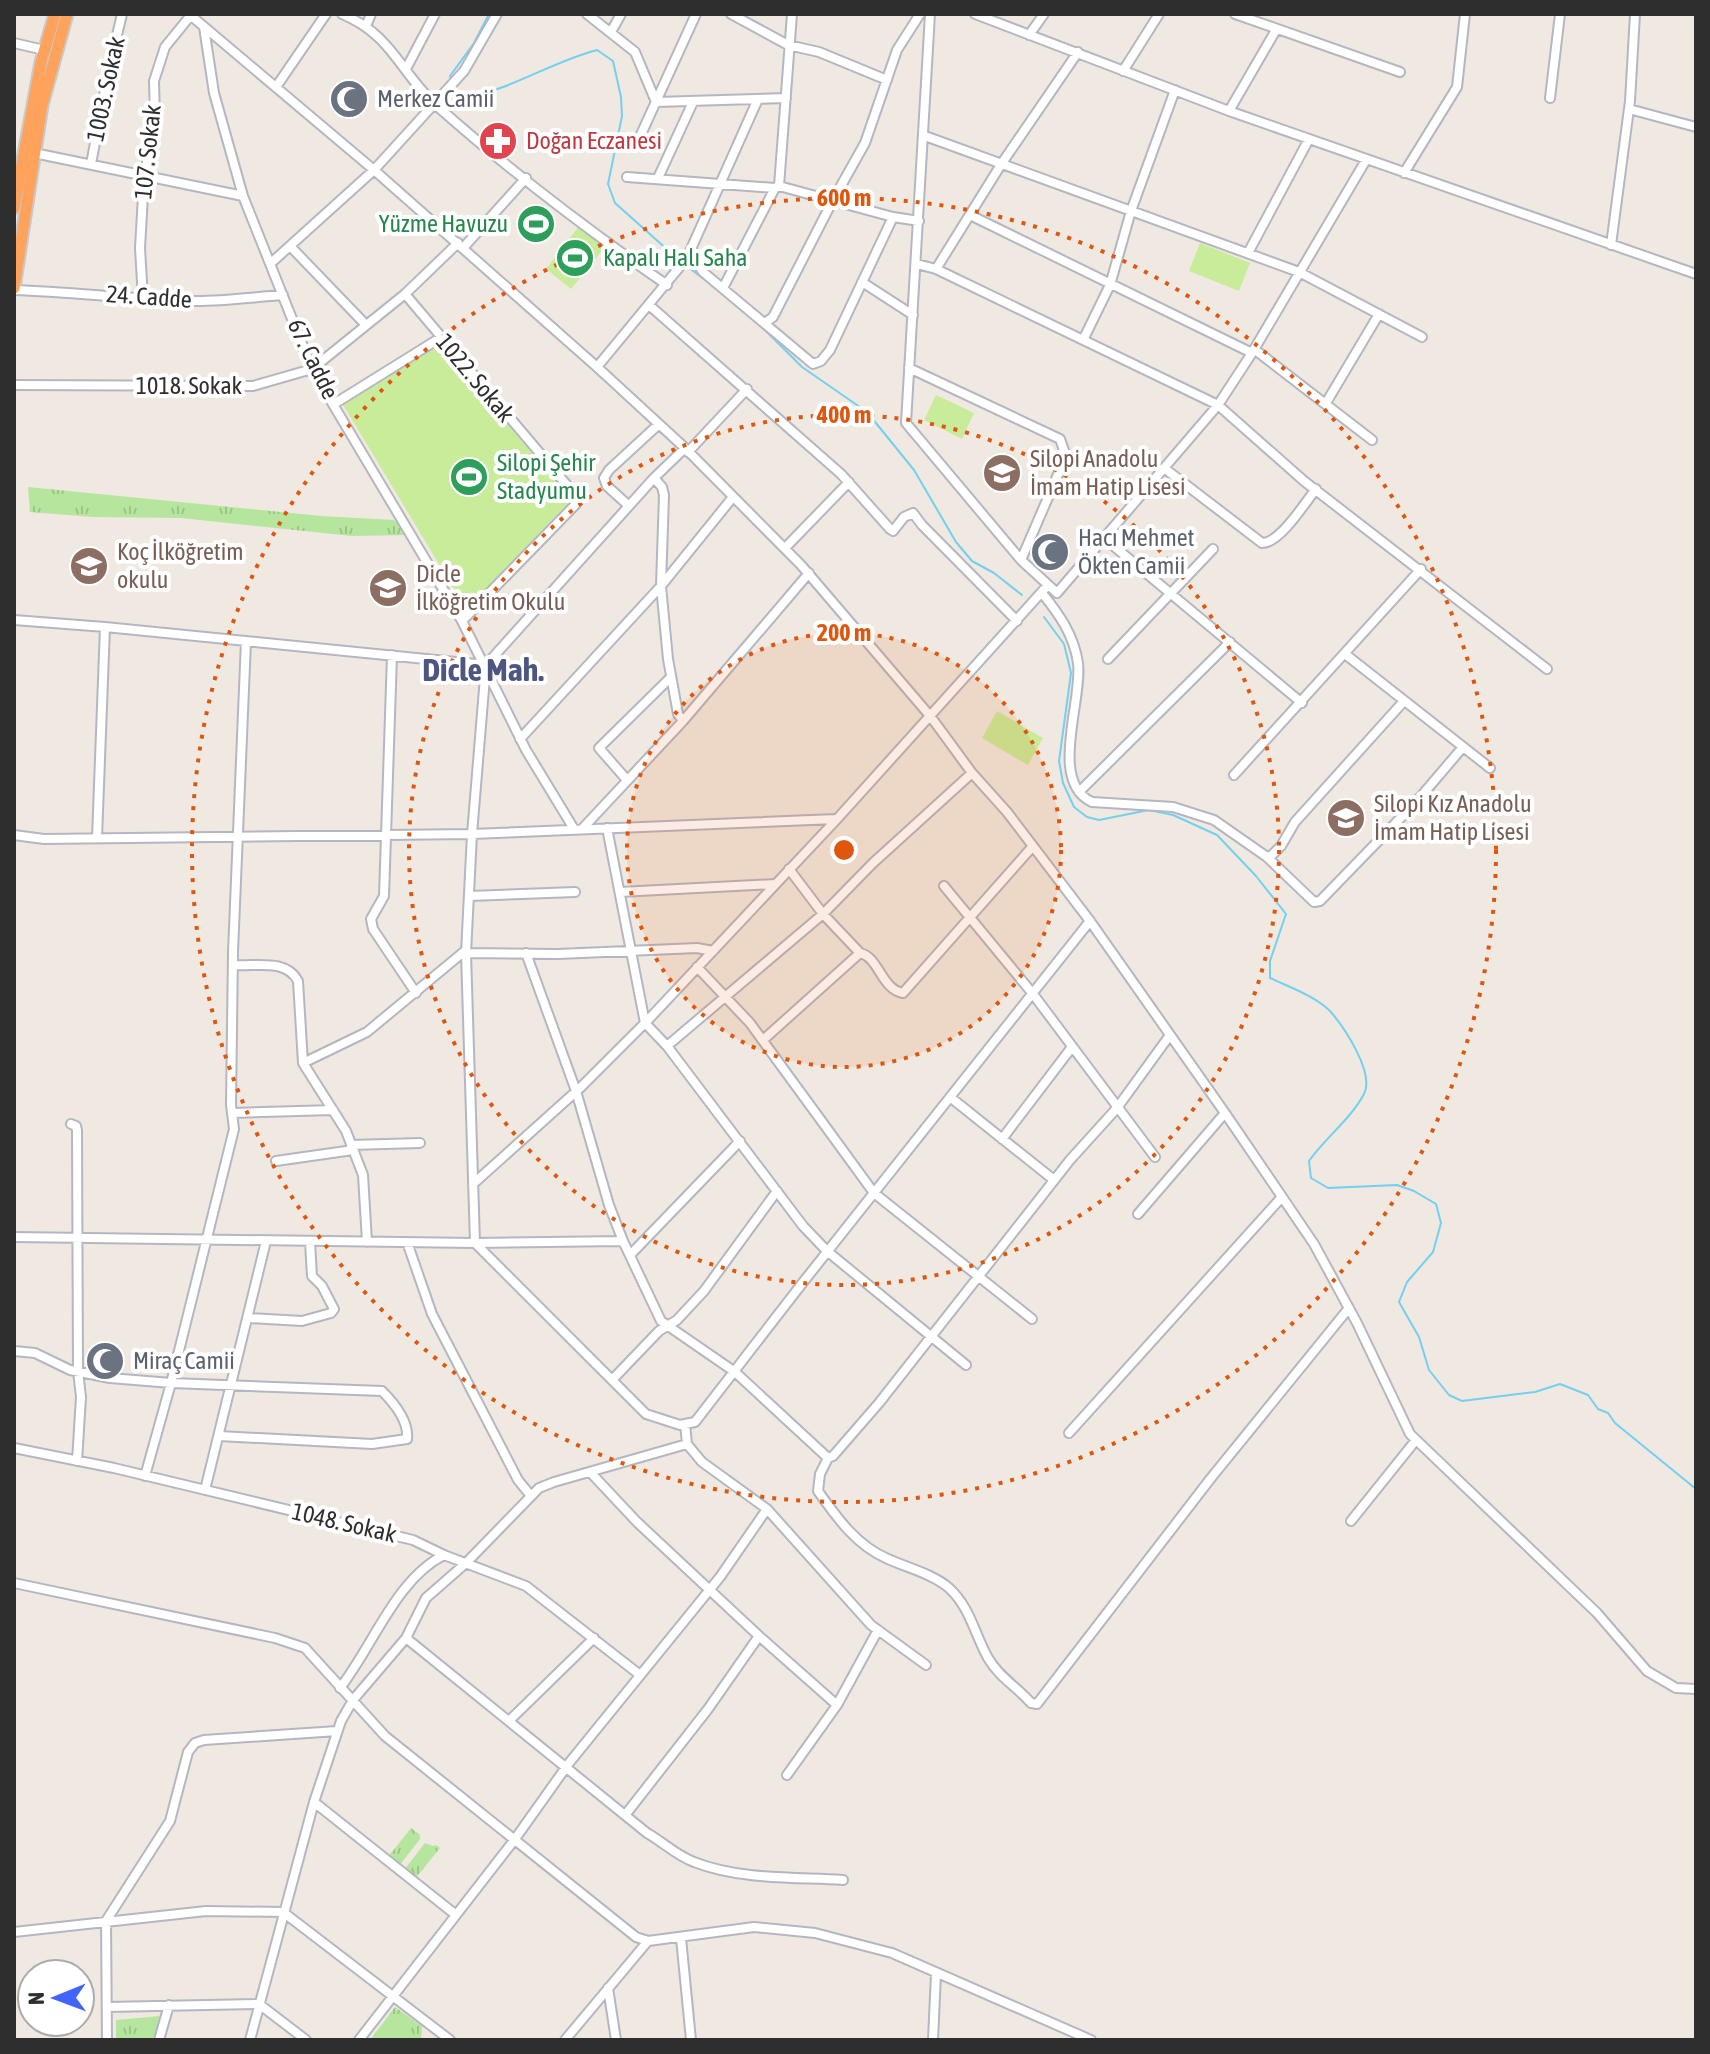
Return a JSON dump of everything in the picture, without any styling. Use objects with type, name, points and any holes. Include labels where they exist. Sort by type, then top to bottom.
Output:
[{"type":"highway","points":[[14,208],[44,50],[55,14]]},
{"type":"highway","points":[[14,289],[42,105],[67,14]]},
{"type":"street","name":"1003. Sokak","points":[[91,164],[122,14]]},
{"type":"street","points":[[276,87],[326,14]]},
{"type":"street","points":[[342,14],[376,32],[434,104],[600,238],[667,285]]},
{"type":"street","points":[[366,26],[371,14]]},
{"type":"street","points":[[406,69],[435,14]]},
{"type":"street","points":[[271,263],[374,170],[449,88],[464,71],[497,14]]},
{"type":"street","points":[[587,14],[635,52],[656,102]]},
{"type":"street","points":[[611,32],[621,14]]},
{"type":"street","points":[[638,141],[696,14]]},
{"type":"street","points":[[731,14],[788,45],[819,52],[887,80]]},
{"type":"street","points":[[723,288],[777,187],[792,14]]},
{"type":"street","points":[[765,323],[773,317],[865,143],[897,50],[920,14]]},
{"type":"street","points":[[930,14],[906,423],[1021,560],[1057,593],[1218,405],[1366,160]]},
{"type":"street","points":[[1029,35],[1044,14]]},
{"type":"street","points":[[1123,71],[1159,14]]},
{"type":"street","points":[[1235,14],[1400,72]]},
{"type":"street","points":[[1404,173],[1457,87],[1465,14]]},
{"type":"street","points":[[1550,98],[1560,14]]},
{"type":"street","points":[[1611,245],[1629,109],[1635,14]]},
{"type":"street","points":[[190,15],[374,170],[597,367],[686,450],[809,573],[931,717],[972,773],[1033,846],[1090,921],[1225,1113],[1314,1244],[1410,1434],[1597,1613],[1647,1671],[1676,1688],[1696,1689]]},
{"type":"street","name":"107. Sokak","points":[[143,299],[140,248],[144,178],[155,119],[154,81],[165,47],[190,15]]},
{"type":"street","points":[[981,15],[1229,111],[1696,274]]},
{"type":"street","name":"67. Cadde","points":[[204,27],[214,93],[243,196],[312,369],[462,621],[520,739],[578,829]]},
{"type":"street","points":[[1229,111],[1276,30]]},
{"type":"street","points":[[14,43],[44,50]]},
{"type":"street","points":[[936,269],[1002,163],[1078,52]]},
{"type":"street","points":[[1083,340],[1110,285],[1131,211],[1175,90]]},
{"type":"street","points":[[656,102],[786,98]]},
{"type":"street","points":[[597,367],[688,256],[758,99]]},
{"type":"street","points":[[658,178],[693,102]]},
{"type":"street","points":[[1629,109],[1696,127]]},
{"type":"street","points":[[925,136],[1299,272],[1422,337]]},
{"type":"street","points":[[1248,253],[1309,139]]},
{"type":"street","points":[[34,153],[243,196]]},
{"type":"street","points":[[627,177],[777,187],[919,221]]},
{"type":"street","name":"1018. Sokak","points":[[14,385],[253,386],[312,369],[460,245],[526,178]]},
{"type":"street","points":[[970,215],[1110,285],[1253,351],[1372,440]]},
{"type":"street","points":[[688,256],[813,364],[821,361],[830,350],[893,217]]},
{"type":"street","points":[[290,246],[366,325]]},
{"type":"street","points":[[917,264],[936,269],[1218,405],[1316,489],[1547,669]]},
{"type":"street","points":[[862,282],[913,315]]},
{"type":"street","name":"24. Cadde","points":[[14,289],[198,301],[283,295]]},
{"type":"street","name":"1022. Sokak","points":[[405,294],[577,497],[576,504],[462,621]]},
{"type":"street","points":[[649,305],[849,482],[893,531],[904,517],[913,513],[1017,621]]},
{"type":"street","points":[[1326,403],[1379,314]]},
{"type":"street","points":[[334,404],[440,338]]},
{"type":"street","points":[[909,368],[1060,439],[1066,456],[1021,560]]},
{"type":"street","points":[[747,389],[654,478],[486,665],[466,951],[475,1243],[646,1414],[685,1424],[695,1422],[1090,921]]},
{"type":"street","points":[[629,506],[607,486],[604,478],[659,424]]},
{"type":"street","points":[[1164,468],[1262,543],[1277,537],[1316,489]]},
{"type":"street","points":[[654,478],[664,495],[661,586],[671,677],[678,714],[683,721]]},
{"type":"street","points":[[785,548],[849,482]]},
{"type":"street","points":[[520,739],[661,586],[733,497]]},
{"type":"street","points":[[1104,538],[1302,703]]},
{"type":"street","points":[[1108,659],[1213,549]]},
{"type":"street","points":[[1234,775],[1421,569]]},
{"type":"street","points":[[578,829],[683,721],[809,573]]},
{"type":"street","points":[[473,1184],[576,1091],[645,1023],[931,717],[1048,585]]},
{"type":"street","points":[[1042,593],[1060,615],[1076,654],[1079,674],[1069,759],[1071,774],[1084,799],[1173,807],[1214,820],[1267,857],[1314,902],[1320,901],[1417,801],[1463,747]]},
{"type":"street","points":[[14,620],[486,665]]},
{"type":"street","points":[[97,838],[105,627]]},
{"type":"street","points":[[145,1476],[234,1129],[231,1105],[233,965],[246,641]]},
{"type":"street","points":[[1079,792],[1230,642]]},
{"type":"street","points":[[1345,654],[1490,768]]},
{"type":"street","points":[[392,655],[384,896],[371,919],[373,929],[416,993]]},
{"type":"street","points":[[627,780],[599,748],[671,677]]},
{"type":"street","points":[[1267,857],[1281,846],[1295,822],[1404,701]]},
{"type":"street","points":[[667,1046],[823,914],[873,863],[972,773]]},
{"type":"street","points":[[14,835],[44,839],[472,834],[837,819]]},
{"type":"street","points":[[607,828],[645,1023],[667,1046],[803,1226],[827,1251],[966,1365]]},
{"type":"street","points":[[789,869],[823,914],[860,953],[867,956],[891,989],[903,993],[1033,846]]},
{"type":"street","points":[[620,892],[775,884]]},
{"type":"street","points":[[944,886],[1033,994],[1155,1157]]},
{"type":"street","points":[[469,896],[575,892]]},
{"type":"street","points":[[303,1063],[367,1032],[466,951],[526,953],[697,948],[713,951]]},
{"type":"street","points":[[526,953],[576,1091],[609,1205],[661,1321],[735,1372],[828,1458]]},
{"type":"street","points":[[763,1040],[860,953]]},
{"type":"street","points":[[233,965],[285,966],[298,981],[303,1063],[333,1110],[363,1175],[367,1242]]},
{"type":"street","points":[[697,967],[763,1040],[874,1193],[1032,1319]]},
{"type":"street","points":[[1170,1035],[1117,1108],[1054,1180],[879,1403],[828,1458],[820,1474],[818,1491],[852,1535],[884,1558],[939,1581],[950,1589],[1003,1678],[1031,1703],[1037,1704],[1220,1466],[1349,1308]]},
{"type":"street","points":[[1002,1139],[1072,1047]]},
{"type":"street","points":[[950,1097],[1054,1180]]},
{"type":"street","points":[[233,1113],[333,1110]]},
{"type":"street","points":[[1138,1214],[1225,1113]]},
{"type":"street","points":[[71,1124],[77,1130],[78,1371],[81,1397],[77,1461]]},
{"type":"street","points":[[631,1254],[740,1141]]},
{"type":"street","points":[[276,1161],[352,1147],[420,1143]]},
{"type":"street","points":[[612,1380],[659,1331],[677,1320],[704,1291],[777,1191]]},
{"type":"street","points":[[1069,1433],[1281,1198]]},
{"type":"street","points":[[14,1237],[310,1242],[623,1241]]},
{"type":"street","points":[[205,1490],[266,1241]]},
{"type":"street","points":[[248,1318],[302,1321],[331,1313],[334,1309],[332,1303],[312,1276],[310,1242]]},
{"type":"street","points":[[407,1242],[432,1314],[518,1480],[531,1496]]},
{"type":"street","points":[[14,1351],[35,1353],[78,1371],[110,1378],[382,1391],[406,1423],[409,1434],[407,1439],[394,1443],[372,1444],[219,1436]]},
{"type":"street","points":[[685,1424],[687,1444],[702,1462],[767,1509],[844,1597],[878,1630],[926,1665]]},
{"type":"street","points":[[1351,1521],[1416,1440]]},
{"type":"street","points":[[250,2040],[283,1912],[337,1731],[353,1700],[406,1638],[426,1598],[466,1563],[539,1488],[687,1444]]},
{"type":"street","name":"1048. Sokak","points":[[14,1448],[413,1540],[526,1586],[640,1675]]},
{"type":"street","points":[[591,1473],[637,1522],[837,1705]]},
{"type":"street","points":[[359,2040],[567,1767],[710,1588],[767,1509]]},
{"type":"street","points":[[340,1688],[361,1662],[411,1579],[444,1555]]},
{"type":"street","points":[[14,1583],[305,1648],[385,1736],[636,1937],[648,1941],[754,1927],[815,1933],[892,1953],[1091,2040]]},
{"type":"street","points":[[787,1775],[837,1705],[878,1630]]},
{"type":"street","points":[[626,1814],[708,1709],[759,1636]]},
{"type":"street","points":[[406,1638],[647,1833],[680,1856],[735,1872],[843,1880]]},
{"type":"street","points":[[510,1720],[594,1638]]},
{"type":"street","points":[[107,2040],[106,1921],[170,1821],[188,1752],[195,1743],[204,1740],[337,1731]]},
{"type":"street","points":[[314,1802],[456,1915]]},
{"type":"street","points":[[14,1932],[206,1911],[283,1912],[450,2040]]},
{"type":"street","points":[[681,1938],[691,2040]]},
{"type":"street","points":[[565,2040],[648,1941]]},
{"type":"street","points":[[933,2040],[936,1974]]},
{"type":"street","points":[[608,1988],[616,2040]]},
{"type":"street","points":[[107,2007],[259,2004],[306,2040]]},
{"type":"street","points":[[159,2040],[169,2005]]},
{"type":"green space","name":"Kapalı Halı Saha","points":[[579,226],[605,247],[571,289],[546,269]]},
{"type":"green space","points":[[1200,243],[1250,263],[1239,291],[1189,271]]},
{"type":"green space","name":"Silopi Şehir Stadyumu","points":[[433,348],[450,355],[571,500],[466,609],[342,403]]},
{"type":"green space","points":[[936,395],[974,413],[962,439],[924,420]]},
{"type":"green space","points":[[28,487],[321,516],[394,520],[409,535],[352,536],[181,518],[93,517],[30,512]]},
{"type":"green space","points":[[997,711],[1043,738],[1028,765],[982,738]]},
{"type":"green space","points":[[411,1828],[420,1835],[420,1839],[399,1866],[388,1857]]},
{"type":"green space","points":[[425,1843],[440,1848],[415,1879],[404,1870]]},
{"type":"green space","points":[[395,2007],[422,2026],[421,2040],[370,2040]]},
{"type":"green space","points":[[160,2016],[153,2040],[116,2040],[116,2020]]},
{"type":"water","name":"Yüzme Havuzu","points":[[542,208],[551,216],[533,239],[522,234],[529,218]]},
{"type":"waterway","points":[[451,79],[489,14]]},
{"type":"waterway","points":[[455,89],[464,98],[481,94],[597,50],[613,61],[622,116],[608,184],[615,203],[679,260]]},
{"type":"waterway","points":[[684,264],[717,289]]},
{"type":"waterway","points":[[762,327],[802,367],[867,412],[914,470],[956,542],[972,561],[994,573],[1022,595]]},
{"type":"waterway","points":[[1044,617],[1064,644],[1071,673],[1059,761],[1063,783],[1074,807],[1087,817],[1099,820],[1149,810],[1173,815],[1217,835],[1256,876],[1286,914],[1270,961],[1270,978],[1302,992],[1330,1011],[1362,1063],[1366,1085],[1364,1094],[1309,1161],[1311,1178],[1328,1188],[1397,1185],[1436,1204],[1441,1223],[1433,1252],[1407,1282],[1399,1302],[1419,1337],[1429,1370],[1449,1395],[1462,1401],[1535,1392],[1560,1384],[1588,1395],[1598,1409],[1608,1413],[1615,1423],[1696,1489]]},
{"type":"place","name":"Merkez Camii","points":[[349,99]]},
{"type":"place","name":"Doğan Eczanesi","points":[[498,141]]},
{"type":"place","name":"Yüzme Havuzu","points":[[536,224]]},
{"type":"place","name":"Kapalı Halı Saha","points":[[575,258]]},
{"type":"place","name":"Silopi Anadolu İmam Hatip Lisesi","points":[[1002,473]]},
{"type":"place","name":"Silopi Şehir Stadyumu","points":[[469,477]]},
{"type":"place","name":"Hacı Mehmet Ökten Camii","points":[[1050,552]]},
{"type":"place","name":"Koç İlköğretim okulu","points":[[89,566]]},
{"type":"place","name":"Dicle İlköğretim Okulu","points":[[388,588]]},
{"type":"place","name":"Silopi Kız Anadolu İmam Hatip Lisesi","points":[[1346,818]]},
{"type":"place","name":"Miraç Camii","points":[[105,1361]]},
{"type":"district","name":"Dicle Mah.","points":[[483,670]]}]
